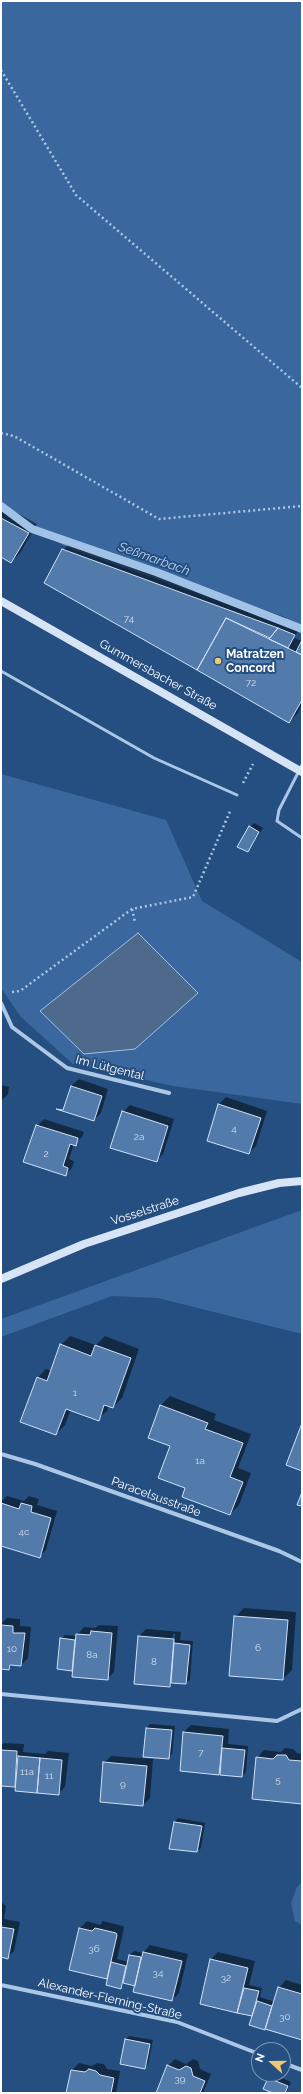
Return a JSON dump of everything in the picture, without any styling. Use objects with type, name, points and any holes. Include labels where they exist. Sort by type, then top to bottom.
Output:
[{"type":"main road","name":"Gummersbacher Straße","points":[[1,601],[301,769]]},
{"type":"main road","name":"Vosselstraße","points":[[1,1279],[84,1244],[114,1234],[239,1193],[280,1183],[302,1180]]},
{"type":"street","name":"Im Lütgental","points":[[1,1003],[12,1027],[67,1068],[169,1093]]},
{"type":"street","name":"Paracelsusstraße","points":[[1,1454],[36,1464],[250,1541],[302,1562]]},
{"type":"street","points":[[1,1694],[277,1721],[302,1709]]},
{"type":"street","name":"Alexander-Fleming-Straße","points":[[1,1985],[176,2022],[251,2051]]},
{"type":"street","points":[[291,2066],[302,2070]]},
{"type":"lane","points":[[1,671],[154,758],[237,795]]},
{"type":"lane","points":[[301,769],[279,810],[277,821],[302,838]]},
{"type":"path","points":[[1,70],[76,195],[302,388]]},
{"type":"path","points":[[1,433],[14,436],[159,519],[302,506]]},
{"type":"path","points":[[7,993],[20,991],[132,909],[193,897],[237,795],[261,747]]},
{"type":"path","points":[[132,909],[135,922]]},
{"type":"shaded area","points":[[1,1],[302,1],[302,634],[245,610],[68,548],[1,510]]},
{"type":"shaded area","points":[[1,774],[166,820],[202,901],[302,962],[302,1104],[173,1086],[73,1064],[21,1017],[1,988]]},
{"type":"shaded area","points":[[138,933],[198,993],[135,1049],[84,1054],[40,1011]]},
{"type":"shaded area","points":[[302,1210],[302,1334],[158,1298],[112,1296],[1,1337],[1,1319]]},
{"type":"shaded area","points":[[302,1882],[302,1925],[295,1921],[291,1903],[297,1887]]},
{"type":"building","points":[[1,518],[29,533],[11,563],[1,557]]},
{"type":"building","points":[[62,549],[278,628],[270,638],[226,618],[197,670],[44,583]]},
{"type":"building","points":[[226,618],[302,655],[302,700],[289,723],[197,670]]},
{"type":"building","points":[[278,628],[295,635],[288,648],[269,639]]},
{"type":"building","points":[[302,640],[302,655],[296,652]]},
{"type":"building","points":[[249,826],[259,832],[248,852],[237,847]]},
{"type":"building","points":[[71,1086],[102,1096],[94,1121],[56,1109],[63,1110]]},
{"type":"building","points":[[218,1104],[261,1118],[249,1154],[207,1141]]},
{"type":"building","points":[[122,1111],[168,1126],[157,1162],[110,1148]]},
{"type":"building","points":[[36,1125],[78,1138],[76,1146],[70,1144],[63,1166],[68,1168],[66,1176],[23,1162]]},
{"type":"building","points":[[60,1344],[91,1356],[95,1345],[131,1358],[113,1408],[104,1405],[99,1421],[66,1409],[56,1435],[20,1422],[37,1377],[47,1381]]},
{"type":"building","points":[[160,1405],[208,1423],[205,1429],[243,1443],[230,1477],[243,1482],[230,1515],[182,1497],[185,1488],[158,1478],[170,1446],[148,1438]]},
{"type":"building","points":[[302,1423],[302,1471],[286,1465]]},
{"type":"building","points":[[302,1492],[302,1506],[297,1505]]},
{"type":"building","points":[[1,1503],[19,1509],[21,1503],[32,1506],[31,1512],[51,1518],[40,1558],[1,1546]]},
{"type":"building","points":[[234,1616],[288,1620],[283,1680],[229,1676]]},
{"type":"building","points":[[1,1625],[13,1626],[13,1633],[25,1633],[21,1666],[10,1665],[9,1670],[1,1669]]},
{"type":"building","points":[[91,1631],[112,1633],[108,1680],[72,1677],[76,1634],[90,1635]]},
{"type":"building","points":[[138,1636],[174,1639],[170,1687],[134,1684]]},
{"type":"building","points":[[60,1638],[75,1640],[72,1671],[57,1669]]},
{"type":"building","points":[[174,1643],[190,1645],[186,1684],[171,1683]]},
{"type":"building","points":[[146,1728],[172,1730],[169,1759],[143,1757]]},
{"type":"building","points":[[183,1732],[223,1736],[219,1775],[180,1771]]},
{"type":"building","points":[[222,1748],[245,1750],[242,1777],[220,1775]]},
{"type":"building","points":[[1,1750],[17,1751],[15,1787],[1,1786]]},
{"type":"building","points":[[277,1755],[286,1755],[289,1760],[302,1761],[302,1804],[252,1799],[256,1757],[273,1759]]},
{"type":"building","points":[[18,1756],[40,1758],[37,1793],[15,1791]]},
{"type":"building","points":[[40,1758],[62,1760],[59,1795],[37,1793]]},
{"type":"building","points":[[103,1762],[147,1766],[143,1806],[100,1802]]},
{"type":"building","points":[[174,1822],[202,1826],[197,1852],[169,1849]]},
{"type":"building","points":[[1,1927],[14,1929],[8,1959],[1,1957]]},
{"type":"building","points":[[79,1928],[92,1931],[95,1928],[116,1933],[117,1935],[107,1979],[69,1970]]},
{"type":"building","points":[[143,1952],[182,1961],[172,2001],[133,1992]]},
{"type":"building","points":[[129,1955],[141,1957],[135,1986],[123,1983]]},
{"type":"building","points":[[210,1959],[248,1968],[237,2013],[200,2004]]},
{"type":"building","points":[[111,1962],[126,1966],[121,1989],[106,1985]]},
{"type":"building","points":[[278,1987],[302,1994],[302,2040],[265,2029]]},
{"type":"building","points":[[244,1988],[259,1991],[252,2016],[237,2013]]},
{"type":"building","points":[[257,2001],[272,2006],[265,2030],[249,2025]]},
{"type":"building","points":[[125,2039],[150,2044],[145,2069],[120,2064]]},
{"type":"building","points":[[167,2065],[179,2070],[186,2066],[191,2068],[193,2076],[205,2081],[200,2093],[156,2093]]},
{"type":"building","points":[[89,2069],[96,2071],[100,2075],[114,2078],[111,2093],[66,2093],[71,2070],[85,2072]]},
{"type":"building","points":[[266,2082],[278,2082],[288,2086],[285,2093],[273,2093],[263,2089]]},
{"type":"waterway","name":"Seßmarbach","points":[[1,506],[32,529],[156,572],[302,629]]},
{"type":"place","name":"Matratzen Concord","points":[[218,661]]}]
